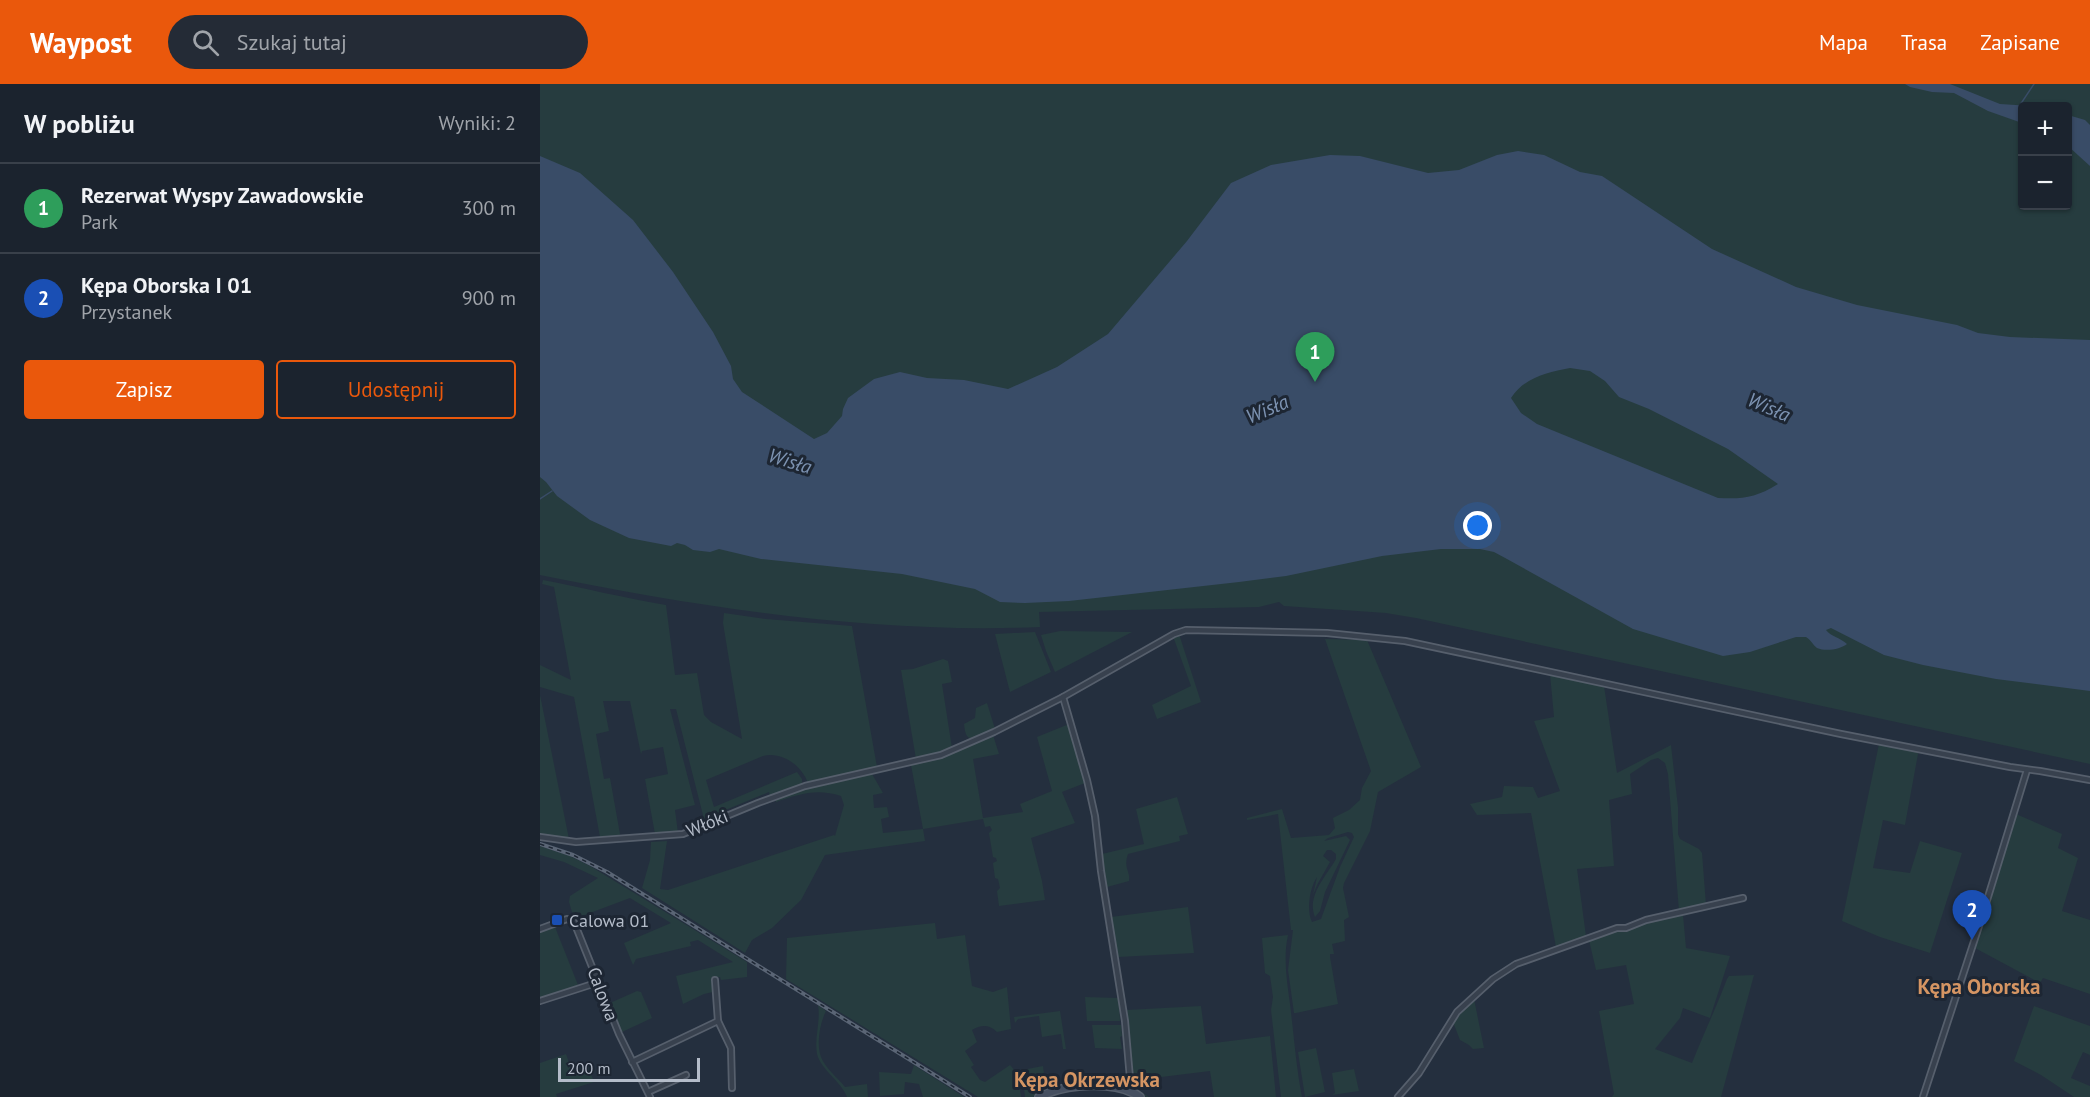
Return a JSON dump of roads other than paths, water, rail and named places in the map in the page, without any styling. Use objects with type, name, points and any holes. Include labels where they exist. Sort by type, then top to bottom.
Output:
[{"type":"street","name":"Włóki","points":[[540,837],[576,842],[683,834],[805,786],[941,755],[994,732],[1063,697],[1174,634],[1186,630],[1357,635],[1412,642],[1841,734],[2090,780]]},
{"type":"street","points":[[1063,697],[1095,816],[1125,1023],[1131,1090]]},
{"type":"street","points":[[1923,1097],[2027,770]]},
{"type":"street","points":[[1398,1097],[1419,1072],[1457,1012],[1508,968],[1617,928],[1626,928],[1646,920],[1743,898]]},
{"type":"street","name":"Calowa","points":[[540,929],[567,919],[574,922],[619,1034],[649,1095]]},
{"type":"street","points":[[714,980],[718,1022],[731,1048],[732,1088]]},
{"type":"street","points":[[540,1001],[599,982]]},
{"type":"street","points":[[632,1062],[718,1022]]},
{"type":"street","points":[[649,1095],[686,1075]]},
{"type":"street","points":[[1039,1097],[1051,1090],[1068,1086],[1131,1090],[1140,1097]]},
{"type":"water","points":[[1905,84],[1950,84],[2000,104],[2018,105],[2018,122],[1988,111],[1954,93],[1932,92]]},
{"type":"water","points":[[2072,116],[2085,120],[2090,125],[2090,166],[2072,150]]},
{"type":"water","name":"Wisła","points":[[1518,151],[1544,155],[1580,172],[1602,176],[1712,249],[1796,287],[1857,305],[1957,325],[1978,333],[2010,337],[2090,340],[2090,691],[1996,679],[1923,665],[1884,655],[1831,628],[1826,630],[1847,644],[1837,649],[1825,650],[1817,648],[1806,637],[1796,637],[1750,652],[1723,656],[1633,629],[1494,552],[1480,549],[1441,549],[1382,556],[1286,576],[1069,601],[1000,602],[975,589],[902,574],[761,559],[719,549],[710,552],[693,550],[677,543],[671,546],[629,538],[590,520],[557,496],[540,477],[540,156],[580,173],[633,220],[673,272],[713,332],[731,366],[733,379],[742,392],[814,439],[827,433],[842,416],[848,398],[874,379],[900,372],[927,378],[964,380],[1008,389],[1057,367],[1108,334],[1187,241],[1231,183],[1271,165],[1330,155],[1360,156],[1428,173],[1459,170],[1497,155]],"holes":[[[1570,368],[1590,371],[1605,381],[1619,397],[1649,409],[1728,449],[1778,484],[1749,497],[1718,498],[1537,424],[1521,413],[1511,398],[1522,385],[1545,374]]]},
{"type":"waterway","points":[[2022,102],[2034,84]]},
{"type":"waterway","points":[[540,499],[552,491]]},
{"type":"railway","points":[[540,844],[573,855],[607,872],[970,1097]]},
{"type":"place","name":"Rezerwat Wyspy Zawadowskie","points":[[1315,382]]},
{"type":"place","name":"Calowa 01","points":[[557,920]]},
{"type":"place","name":"Kępa Oborska I 01","points":[[1972,940]]},
{"type":"district","name":"Kępa Oborska","points":[[1979,986]]},
{"type":"district","name":"Kępa Okrzewska","points":[[1087,1079]]}]
